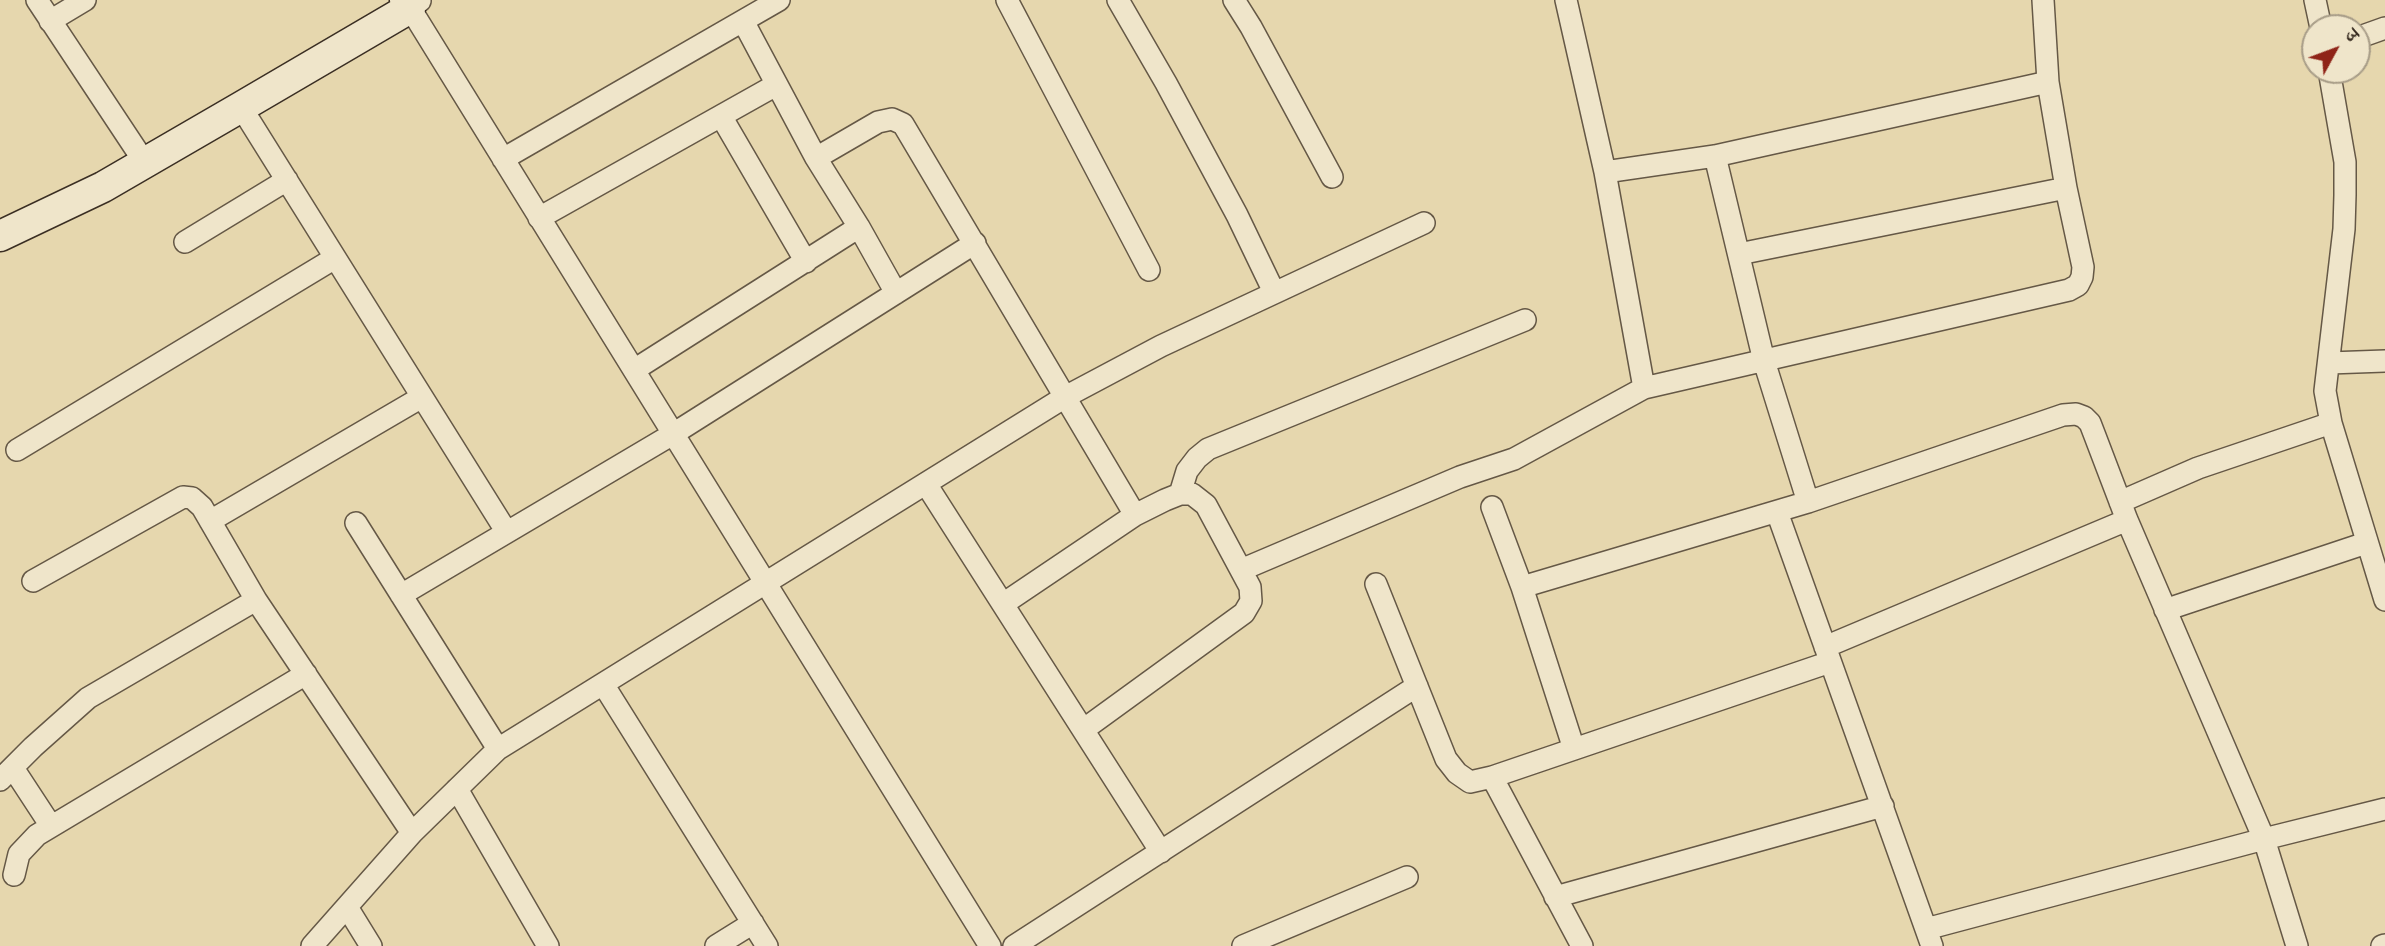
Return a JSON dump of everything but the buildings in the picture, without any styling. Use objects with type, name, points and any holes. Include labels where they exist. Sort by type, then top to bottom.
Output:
[{"type":"street","points":[[37,0],[145,163]]},
{"type":"street","points":[[50,21],[85,0]]},
{"type":"street","points":[[503,159],[779,0]]},
{"type":"street","points":[[1007,0],[1149,270]]},
{"type":"street","points":[[1118,0],[1237,215],[1274,292]]},
{"type":"street","points":[[1234,0],[1332,177]]},
{"type":"street","points":[[1566,0],[1605,172],[1644,388]]},
{"type":"street","points":[[1241,570],[1460,477],[1514,459],[1644,388],[2069,290],[2078,285],[2083,267],[2048,82],[2043,0]]},
{"type":"street","points":[[3,228],[103,187],[412,3],[539,218],[990,946]]},
{"type":"street","points":[[743,21],[816,158],[896,293]]},
{"type":"street","points":[[1605,172],[1715,156],[2048,82]]},
{"type":"street","points":[[2331,84],[2345,162],[2344,229],[2325,391],[2331,423],[2385,600]]},
{"type":"street","points":[[539,218],[776,85]]},
{"type":"street","points":[[241,107],[506,531]]},
{"type":"street","points":[[721,116],[806,262]]},
{"type":"street","points":[[816,158],[878,122],[892,120],[903,124],[1135,515]]},
{"type":"street","points":[[1715,156],[1764,361],[1808,502]]},
{"type":"street","points":[[186,242],[287,180]]},
{"type":"street","points":[[1739,254],[2066,188]]},
{"type":"street","points":[[312,946],[412,833],[498,749],[1065,397],[1161,346],[1424,223]]},
{"type":"street","points":[[634,370],[859,227]]},
{"type":"street","points":[[401,595],[673,434],[975,243]]},
{"type":"street","points":[[17,450],[335,258]]},
{"type":"street","points":[[1180,494],[1187,471],[1208,449],[1525,320]]},
{"type":"street","points":[[2329,363],[2385,361]]},
{"type":"street","points":[[210,521],[422,397]]},
{"type":"street","points":[[1522,587],[1777,512],[2050,419],[2076,414],[2090,423],[2123,511],[2264,839],[2297,946]]},
{"type":"street","points":[[1376,584],[1446,759],[1457,774],[1470,782],[1574,749],[1828,654],[2123,511],[2198,468],[2331,423]]},
{"type":"street","points":[[926,484],[1161,852]]},
{"type":"street","points":[[1003,604],[1135,515],[1180,494],[1192,494],[1206,505],[1250,587],[1251,601],[1244,613],[1083,730]]},
{"type":"street","points":[[33,581],[183,497],[192,498],[202,507],[256,600],[412,833]]},
{"type":"street","points":[[1492,507],[1522,587],[1574,749]]},
{"type":"street","points":[[1777,512],[1929,937],[2264,839],[2385,809]]},
{"type":"street","points":[[356,523],[498,749]]},
{"type":"street","points":[[2165,610],[2366,543]]},
{"type":"street","points":[[51,826],[6,774],[88,698],[256,600]]},
{"type":"street","points":[[14,875],[19,854],[37,835],[306,674]]},
{"type":"street","points":[[603,684],[767,946]]},
{"type":"street","points":[[1014,946],[1416,686]]},
{"type":"street","points":[[1492,777],[1582,946]]},
{"type":"street","points":[[457,789],[548,946]]},
{"type":"street","points":[[1555,897],[1882,806]]},
{"type":"street","points":[[1242,946],[1407,877]]},
{"type":"street","points":[[347,907],[371,946]]},
{"type":"street","points":[[716,946],[753,923]]}]
